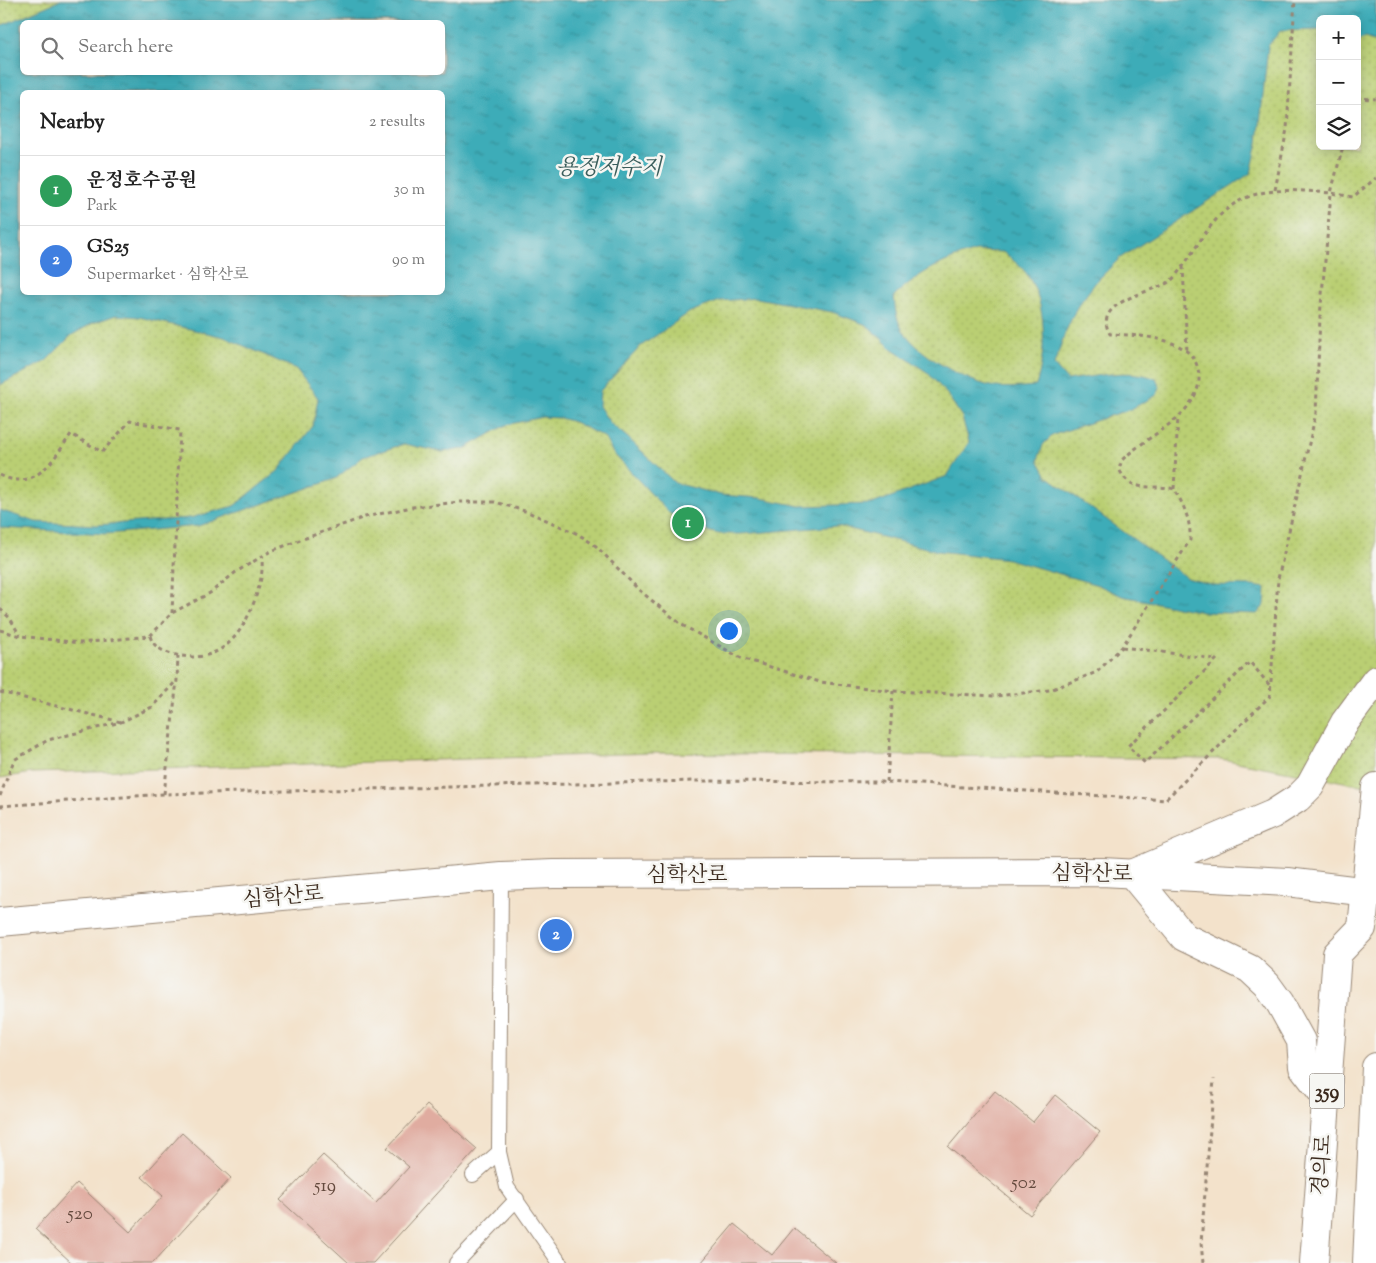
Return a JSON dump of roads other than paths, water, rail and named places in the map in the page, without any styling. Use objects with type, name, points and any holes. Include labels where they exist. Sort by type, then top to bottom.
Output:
[{"type":"street","points":[[1326,1097],[1303,1067],[1300,1041],[1280,1003],[1267,985],[1250,969],[1184,937],[1132,874],[1273,814],[1298,798],[1310,786],[1345,722],[1376,680]]},
{"type":"street","name":"경의로","points":[[1314,1263],[1337,954],[1369,937],[1376,787]]},
{"type":"street","name":"심학산로","points":[[0,922],[501,876],[1082,872],[1286,882],[1371,892]]},
{"type":"street","name":"359","points":[[1367,1263],[1376,1067]]},
{"type":"lane","points":[[501,876],[499,1152],[507,1187],[560,1263]]},
{"type":"lane","points":[[473,1176],[499,1152]]},
{"type":"lane","points":[[456,1263],[517,1199]]},
{"type":"water","name":"용정저수지","points":[[61,0],[1376,0],[1376,42],[1365,38],[1361,40],[1361,15],[1316,15],[1316,30],[1280,31],[1268,46],[1258,143],[1251,173],[1120,258],[1096,282],[1077,307],[1065,333],[1054,365],[1067,380],[1124,373],[1146,375],[1156,379],[1160,387],[1157,395],[1131,409],[1053,435],[1043,445],[1038,460],[1047,476],[1187,578],[1214,585],[1266,588],[1265,605],[1257,614],[1202,612],[1122,596],[1098,585],[1008,559],[938,551],[838,526],[741,534],[719,534],[696,528],[669,513],[613,453],[604,437],[574,422],[560,418],[542,417],[506,425],[464,449],[442,452],[404,444],[363,457],[335,479],[198,526],[106,534],[3,528],[0,527],[0,510],[36,522],[97,525],[190,518],[234,506],[278,471],[313,426],[318,398],[296,369],[224,337],[139,317],[116,315],[93,323],[72,335],[46,361],[0,385],[0,26]],"holes":[[[976,251],[1003,252],[1026,273],[1039,301],[1042,315],[1043,344],[1036,386],[996,387],[964,377],[923,352],[903,331],[897,317],[894,296],[922,274],[942,263]],[[757,298],[832,312],[867,325],[891,348],[927,372],[947,394],[962,417],[969,442],[947,476],[872,504],[800,506],[760,498],[721,495],[675,483],[610,423],[599,406],[600,391],[641,346],[690,312],[720,301]]]},
{"type":"place","name":"운정호수공원","points":[[688,523]]},
{"type":"place","name":"GS25","points":[[556,935]]}]
